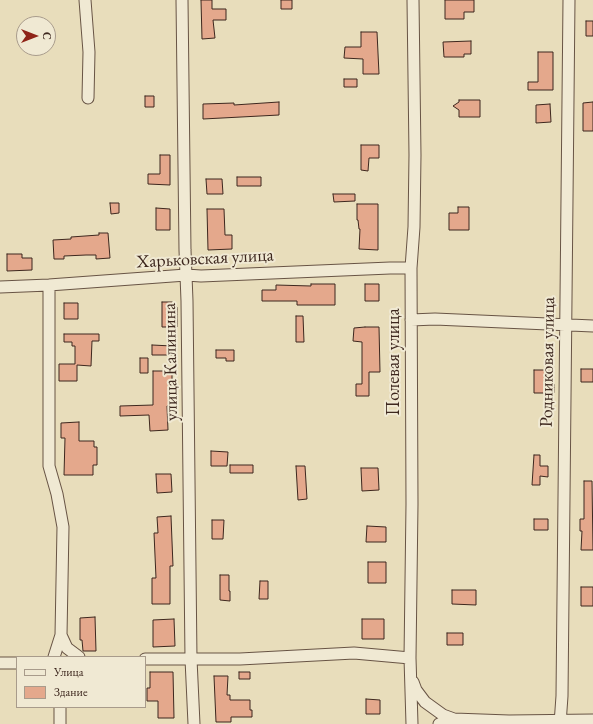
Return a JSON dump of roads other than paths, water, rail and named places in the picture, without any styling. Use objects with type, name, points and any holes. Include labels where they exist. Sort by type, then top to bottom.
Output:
[{"type":"street","points":[[85,0],[89,52],[88,98]]},
{"type":"street","name":"улица Калинина","points":[[182,0],[191,659],[194,724]]},
{"type":"street","name":"Полевая улица","points":[[412,724],[410,658],[412,504],[411,268],[414,227],[415,154],[413,0]]},
{"type":"street","name":"Родниковая улица","points":[[560,722],[562,688],[569,0]]},
{"type":"street","name":"Харьковская улица","points":[[0,287],[186,275],[201,276],[411,268]]},
{"type":"street","points":[[49,285],[49,466],[57,494],[63,527],[61,635],[54,656]]},
{"type":"street","points":[[411,320],[435,319],[593,326]]},
{"type":"street","points":[[61,635],[67,648],[78,656]]},
{"type":"street","points":[[146,659],[240,659],[354,653],[410,658]]},
{"type":"street","points":[[0,663],[16,663]]},
{"type":"street","points":[[411,676],[416,690],[425,702],[443,715],[454,719],[560,722],[593,720]]},
{"type":"street","points":[[60,708],[60,724]]},
{"type":"street","points":[[439,724],[454,719]]}]
